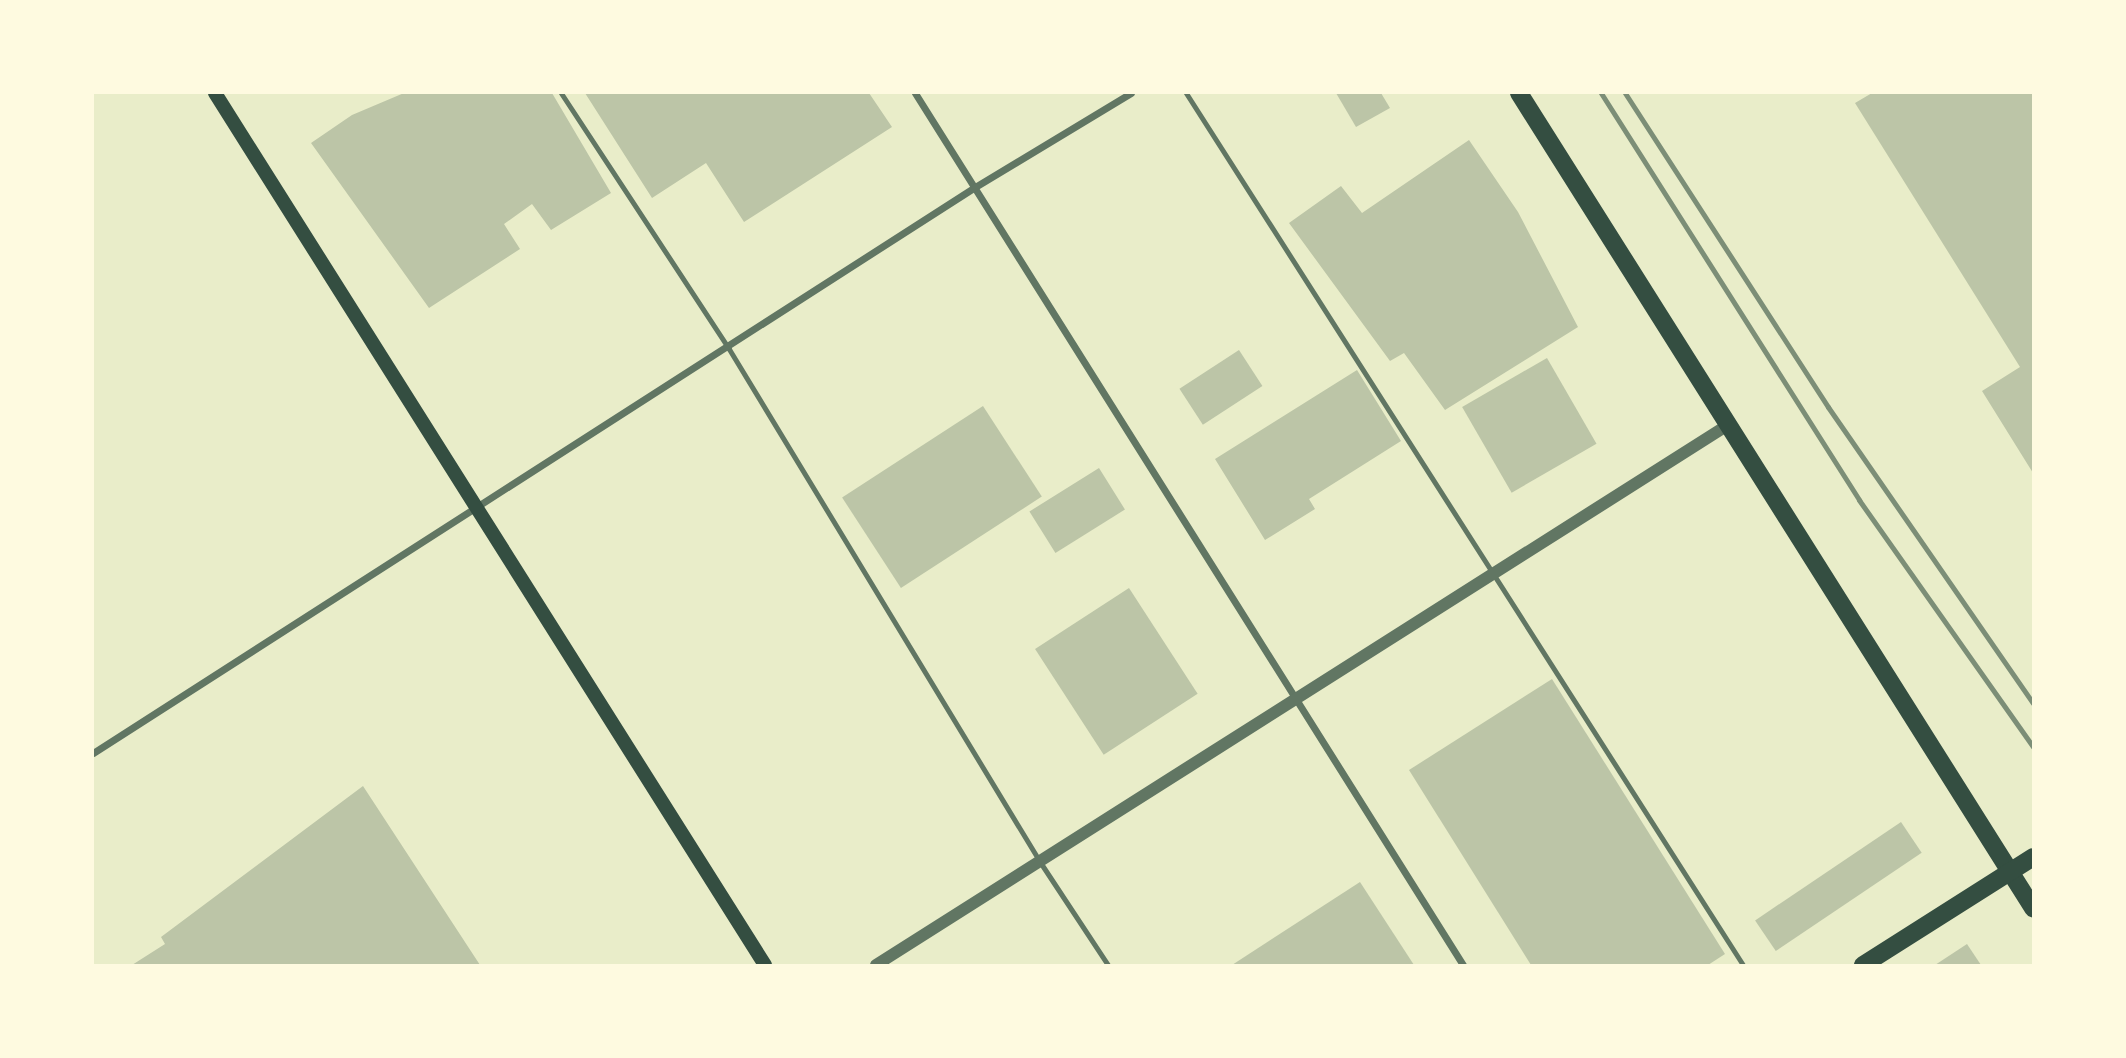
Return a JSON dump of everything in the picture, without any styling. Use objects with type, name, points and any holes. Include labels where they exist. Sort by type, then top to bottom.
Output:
[{"type":"main road","points":[[215,93],[765,965]]},
{"type":"main road","points":[[1519,93],[2033,908]]},
{"type":"main road","points":[[1863,965],[2033,857]]},
{"type":"street","points":[[915,93],[1463,965]]},
{"type":"street","points":[[93,752],[729,349],[975,187],[1131,93]]},
{"type":"street","points":[[876,965],[1728,425]]},
{"type":"lane","points":[[561,93],[729,349],[1040,862],[1108,965]]},
{"type":"lane","points":[[1186,93],[1491,575],[1743,965]]},
{"type":"building","points":[[404,93],[552,93],[611,193],[551,230],[532,204],[504,224],[520,249],[429,308],[311,143],[352,115]]},
{"type":"building","points":[[585,93],[869,93],[892,127],[744,222],[706,163],[652,198]]},
{"type":"building","points":[[1336,93],[1381,93],[1390,108],[1356,127]]},
{"type":"building","points":[[1872,93],[2033,93],[2033,473],[1982,391],[2020,367],[1855,103]]},
{"type":"building","points":[[1469,140],[1518,212],[1578,327],[1445,410],[1404,353],[1390,361],[1289,223],[1341,186],[1362,213]]},
{"type":"building","points":[[1239,350],[1262,386],[1203,425],[1179,389]]},
{"type":"building","points":[[1547,358],[1596,444],[1512,493],[1462,407]]},
{"type":"building","points":[[1357,370],[1401,441],[1309,499],[1315,509],[1265,540],[1215,459]]},
{"type":"building","points":[[983,406],[1042,497],[901,588],[842,497]]},
{"type":"building","points":[[1099,468],[1125,510],[1055,553],[1029,511]]},
{"type":"building","points":[[1129,588],[1198,694],[1104,755],[1035,649]]},
{"type":"building","points":[[1552,679],[1725,954],[1708,965],[1531,965],[1409,770]]},
{"type":"building","points":[[363,786],[480,965],[132,965],[165,944],[161,937]]},
{"type":"building","points":[[1901,822],[1922,853],[1776,951],[1755,920]]},
{"type":"building","points":[[1360,882],[1414,965],[1232,965]]},
{"type":"building","points":[[1967,944],[1981,965],[1935,965]]},
{"type":"railway","points":[[1601,93],[1859,500],[2033,747]]},
{"type":"railway","points":[[1625,93],[1828,407],[2033,703]]}]
